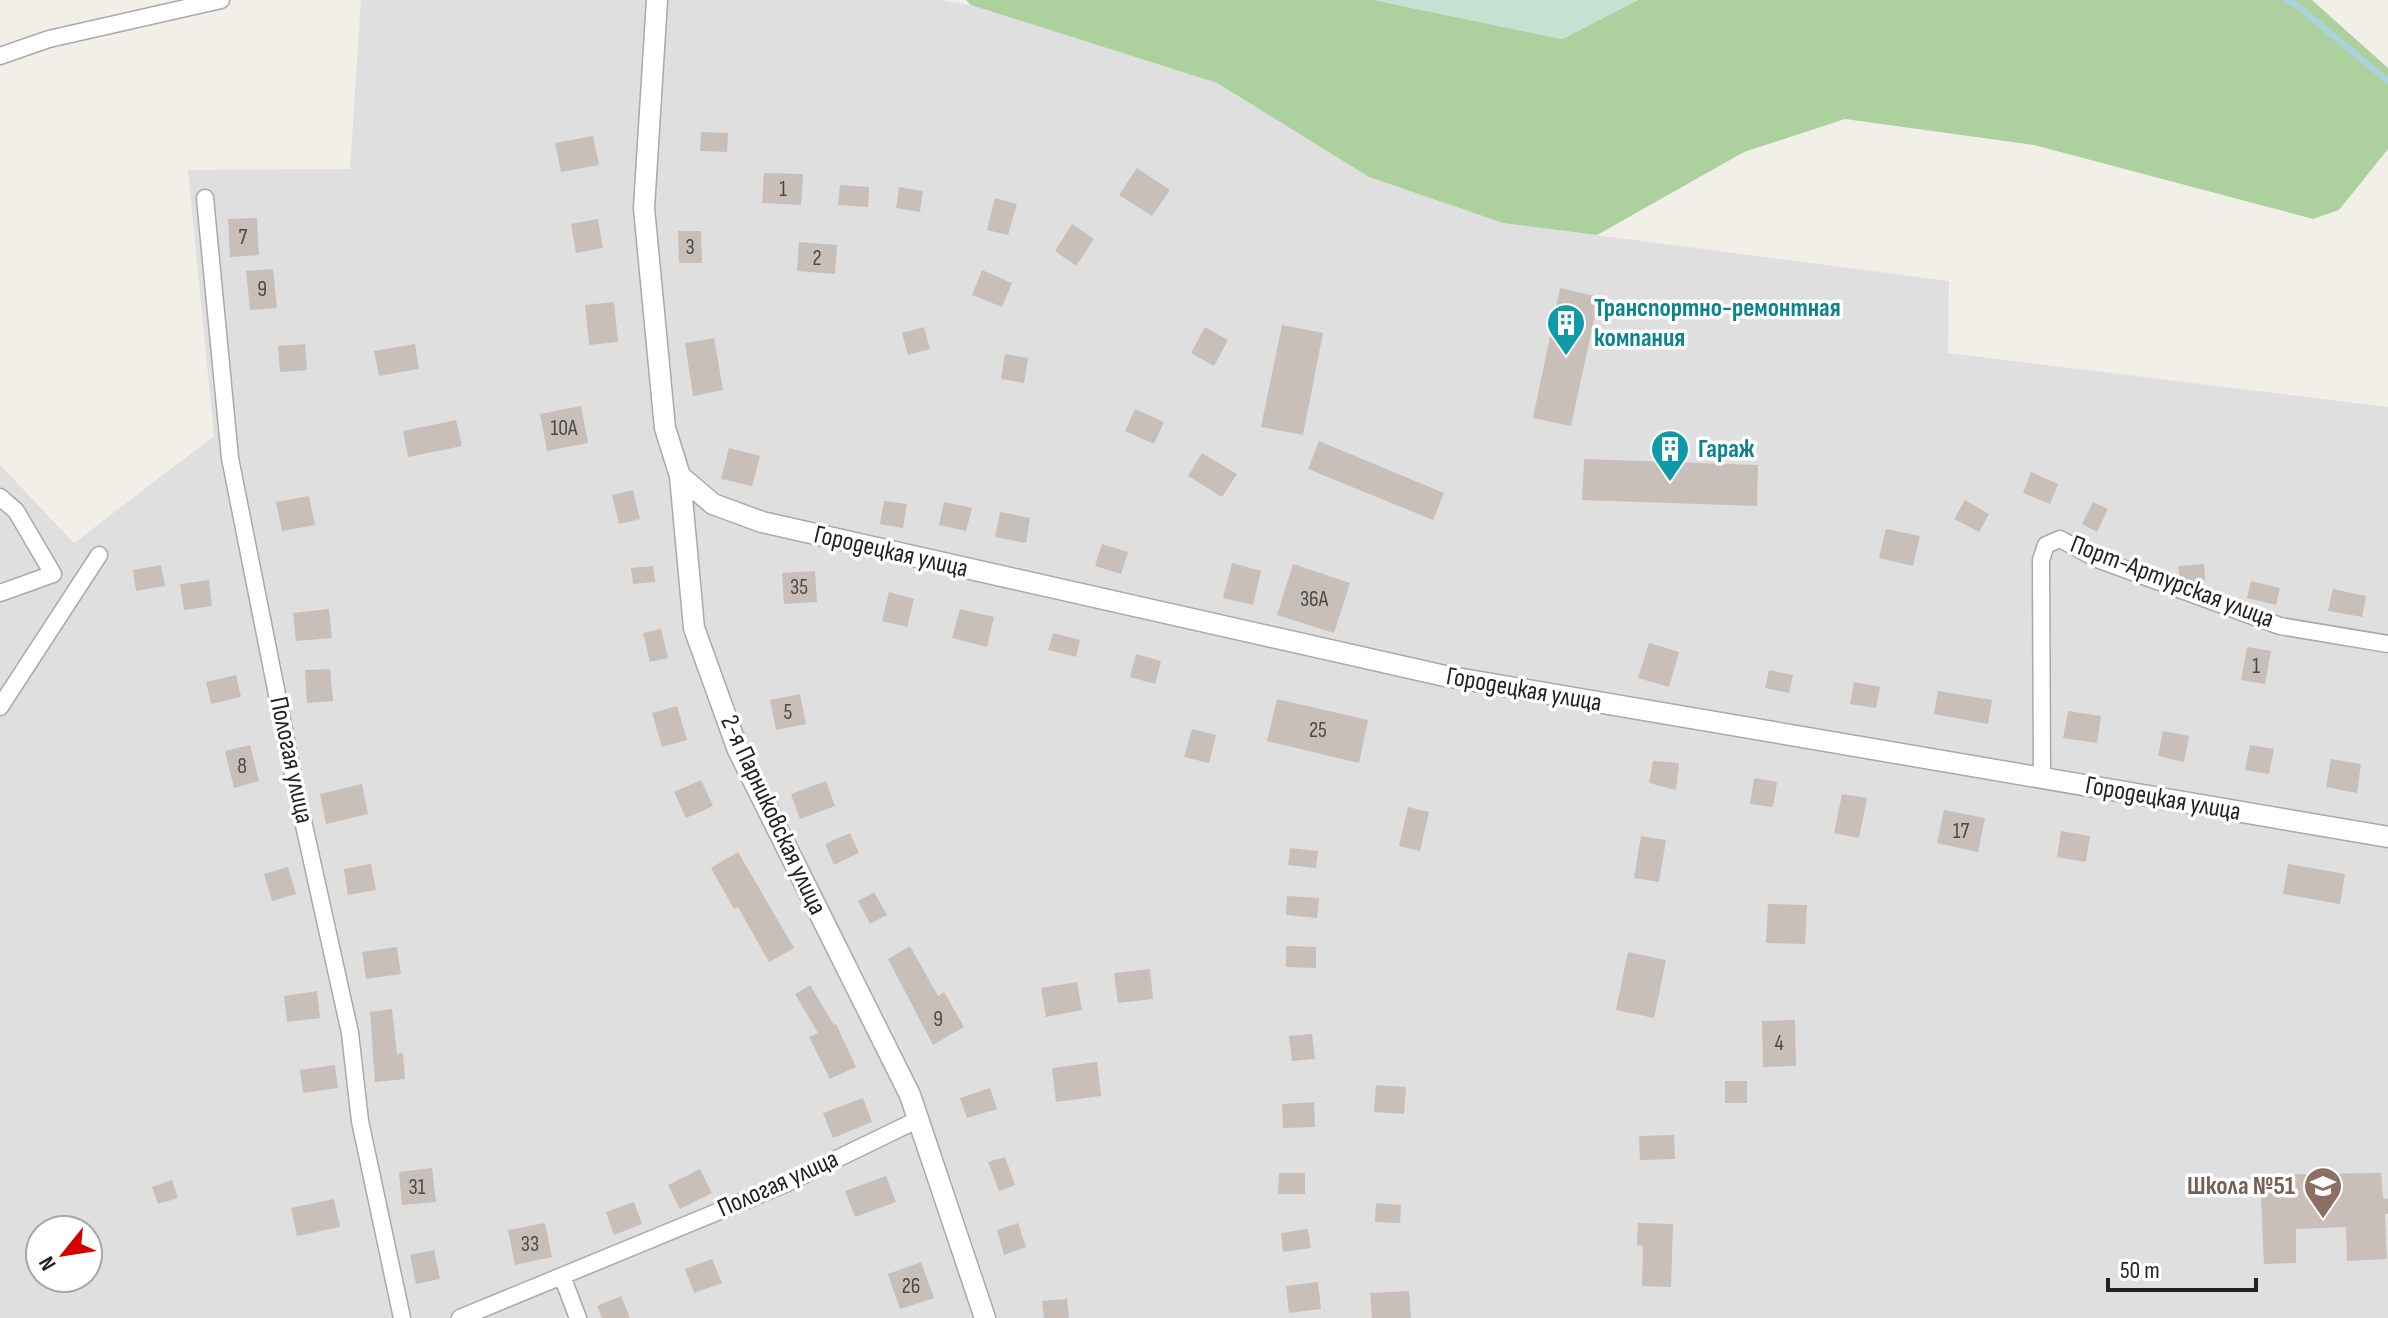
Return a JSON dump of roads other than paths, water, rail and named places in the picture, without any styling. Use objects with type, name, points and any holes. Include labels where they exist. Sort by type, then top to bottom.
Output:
[{"type":"street","points":[[0,56],[49,39],[221,0]]},
{"type":"street","name":"2-я Парниковская улица","points":[[657,0],[644,208],[665,428],[680,476],[694,628],[738,750],[910,1095],[985,1318]]},
{"type":"street","name":"Пологая улица","points":[[205,198],[230,458],[294,780],[350,1033],[360,1121],[402,1318]]},
{"type":"street","name":"Городецкая улица","points":[[680,476],[713,504],[762,522],[1399,667],[2388,837]]},
{"type":"street","points":[[0,497],[16,511],[53,574],[0,593]]},
{"type":"street","name":"Порт-Артурская улица","points":[[2042,779],[2041,560],[2046,545],[2060,539],[2097,559],[2280,626],[2388,644]]},
{"type":"street","points":[[0,707],[99,555]]},
{"type":"street","name":"Пологая улица","points":[[460,1318],[785,1184],[917,1120]]},
{"type":"street","points":[[562,1276],[578,1318]]},
{"type":"waterway","points":[[2286,0],[2295,4],[2388,81]]},
{"type":"place","name":"Транспортно-ремонтная компания","points":[[1566,357]]},
{"type":"place","name":"Гараж","points":[[1670,483]]},
{"type":"place","name":"Школа №51","points":[[2323,1220]]}]
